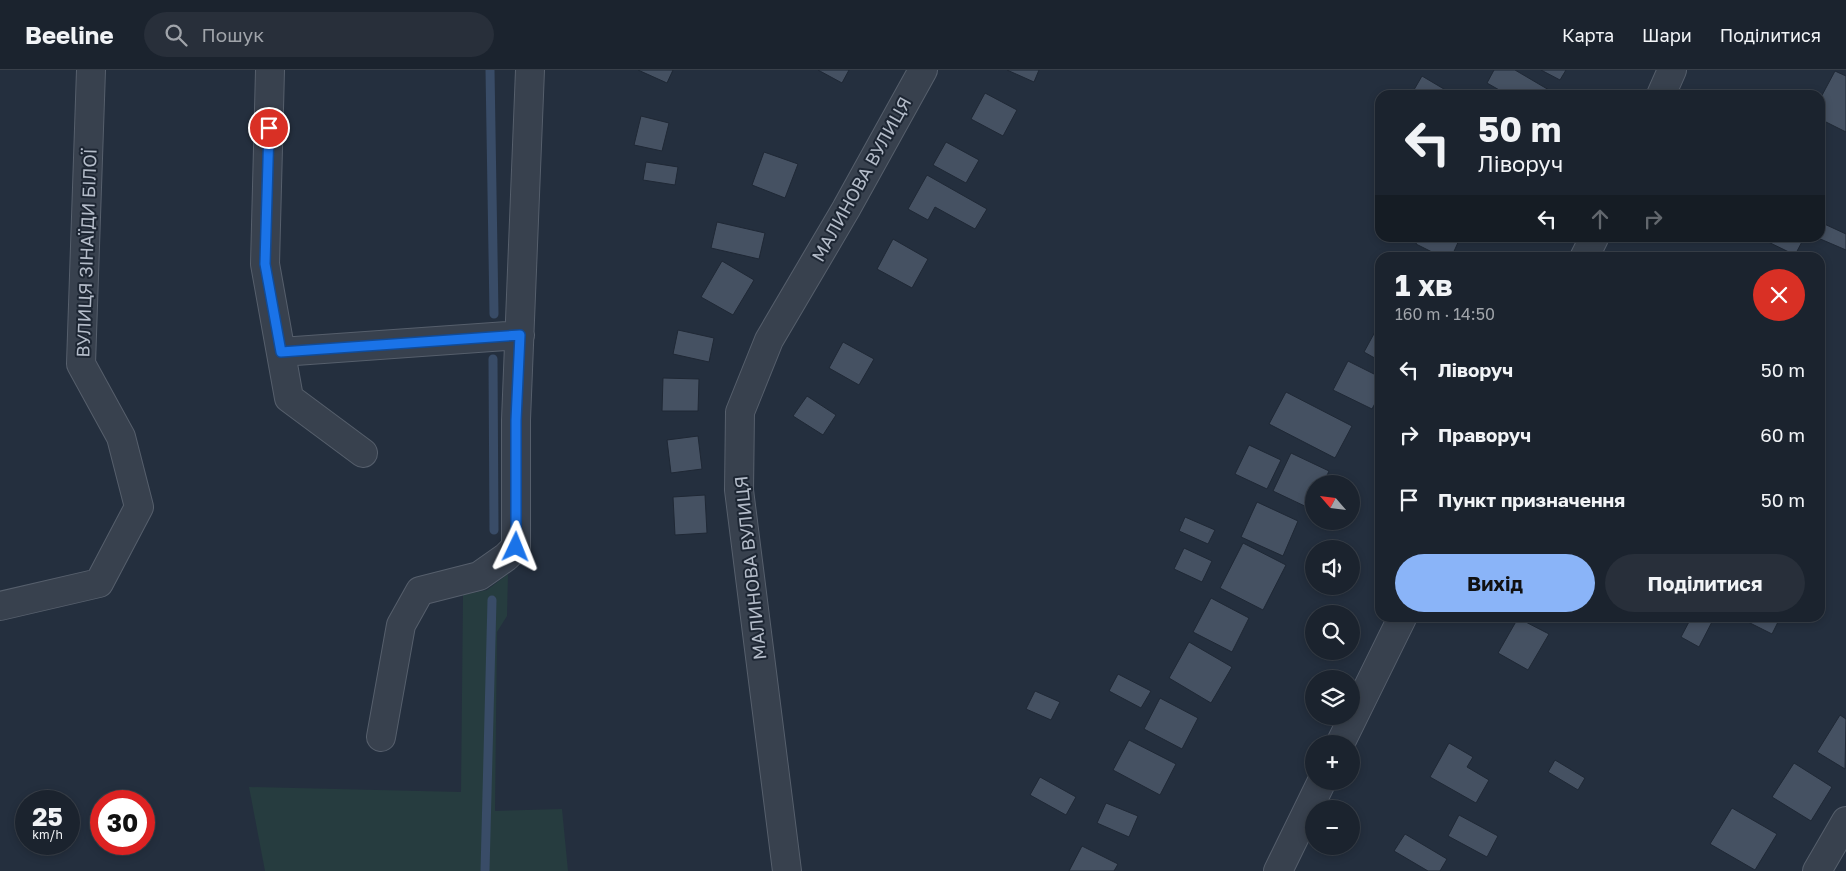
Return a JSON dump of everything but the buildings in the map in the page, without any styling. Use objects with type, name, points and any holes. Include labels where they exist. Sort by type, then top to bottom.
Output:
[{"type":"street","name":"ВУЛИЦЯ ЗІНАЇДИ БІЛОЇ","points":[[0,606],[98,583],[139,507],[121,437],[82,364],[91,70]]},
{"type":"street","points":[[270,70],[265,264],[289,398],[363,453]]},
{"type":"street","points":[[380,737],[401,625],[420,591],[479,576],[506,557],[516,547],[516,420],[530,70]]},
{"type":"street","name":"МАЛИНОВА ВУЛИЦЯ","points":[[786,871],[739,490],[740,412],[769,340],[846,209],[923,70]]},
{"type":"street","points":[[1664,90],[1672,70]]},
{"type":"street","points":[[281,352],[520,335]]},
{"type":"street","points":[[1344,735],[1400,622]]},
{"type":"street","points":[[1278,871],[1318,790]]},
{"type":"street","points":[[1817,871],[1846,821]]},
{"type":"green space","points":[[508,574],[507,616],[497,632],[495,811],[562,809],[568,871],[265,871],[249,787],[461,792],[463,595],[487,590]]},
{"type":"waterway","points":[[490,70],[494,314]]},
{"type":"waterway","points":[[493,359],[494,530]]},
{"type":"waterway","points":[[485,871],[492,600]]},
{"type":"route","points":[[269,128],[265,264],[281,352],[520,335],[516,420],[516,547]]}]
